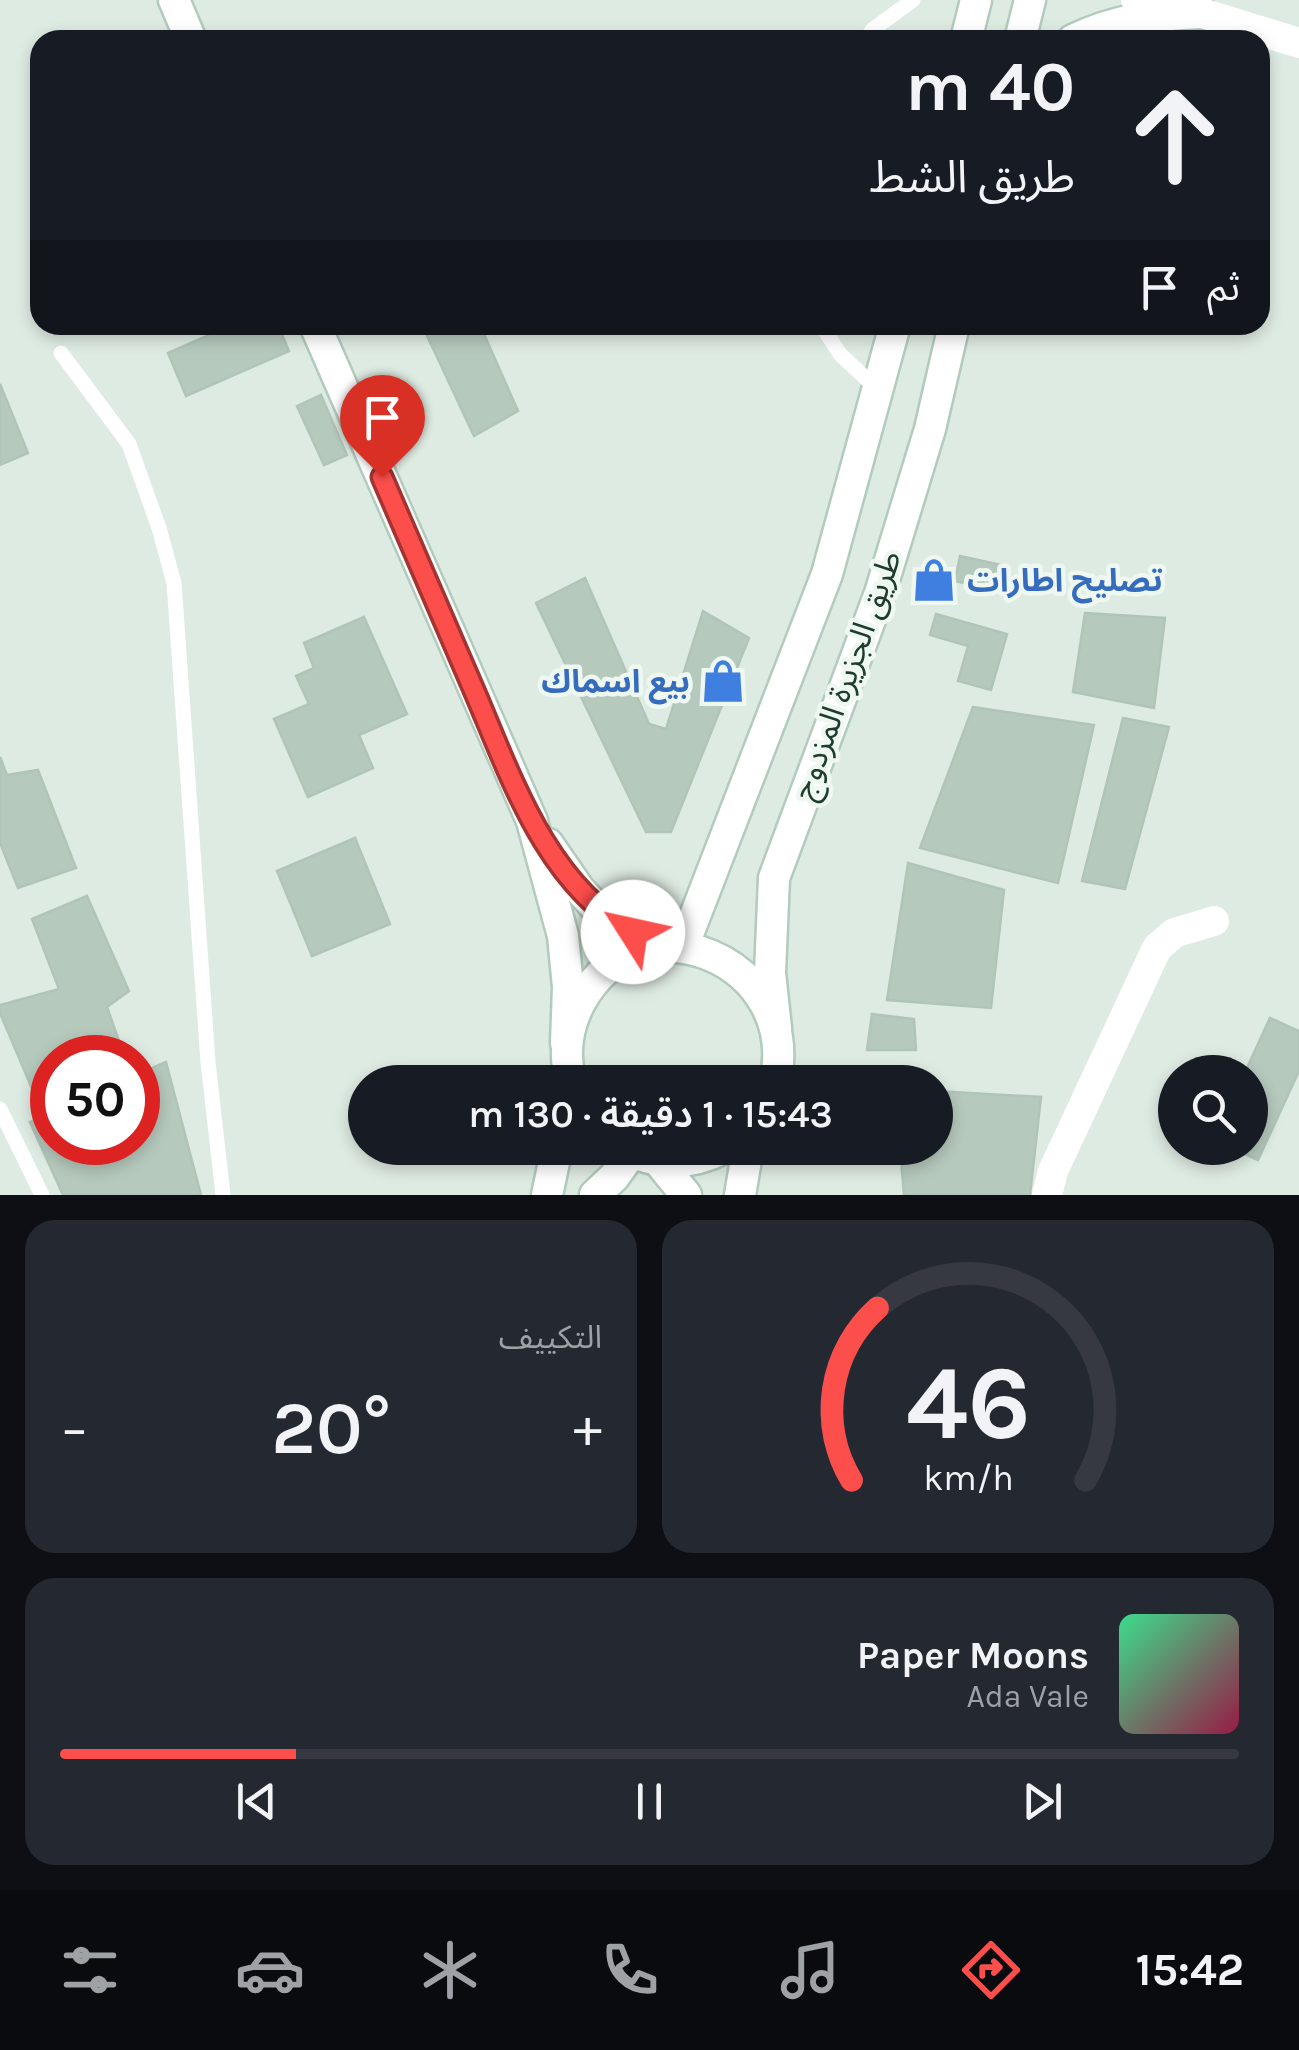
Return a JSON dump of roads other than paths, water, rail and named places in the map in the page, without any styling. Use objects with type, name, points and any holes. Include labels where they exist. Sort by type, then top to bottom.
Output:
[{"type":"main road","points":[[174,0],[187,30]]},
{"type":"main road","points":[[968,30],[976,0]]},
{"type":"main road","points":[[1022,30],[1030,0]]},
{"type":"main road","points":[[1136,0],[1202,13],[1257,30]]},
{"type":"main road","points":[[1094,30],[1146,15],[1202,13]]},
{"type":"main road","points":[[1270,34],[1299,43]]},
{"type":"main road","points":[[320,335],[532,821],[563,936],[568,987],[568,1065]]},
{"type":"main road","name":"طريق الجزيرة المزدوج","points":[[673,947],[827,574],[892,335]]},
{"type":"main road","name":"طريق الجزيرة المزدوج","points":[[778,1065],[770,973],[774,878],[880,593],[930,429],[952,335]]},
{"type":"main road","points":[[532,821],[578,889],[603,915],[673,947],[715,955],[743,973],[764,997],[776,1028]]},
{"type":"main road","points":[[1047,1195],[1053,1171],[1158,948],[1174,932],[1214,921]]},
{"type":"main road","points":[[569,1065],[574,1014],[588,988],[609,968],[634,954],[673,947]]},
{"type":"main road","points":[[547,1195],[553,1165]]},
{"type":"main road","points":[[595,1195],[627,1165]]},
{"type":"main road","points":[[651,1165],[686,1195]]},
{"type":"main road","points":[[740,1195],[745,1165]]},
{"type":"lane","points":[[872,30],[913,0]]},
{"type":"lane","points":[[828,335],[840,354],[878,390]]},
{"type":"lane","points":[[61,353],[129,444],[174,583],[208,1062],[223,1195]]},
{"type":"lane","points":[[1,1115],[42,1195]]},
{"type":"place","name":"تصليح اطارات","points":[[934,580]]},
{"type":"place","name":"بيع اسماك","points":[[723,681]]}]
